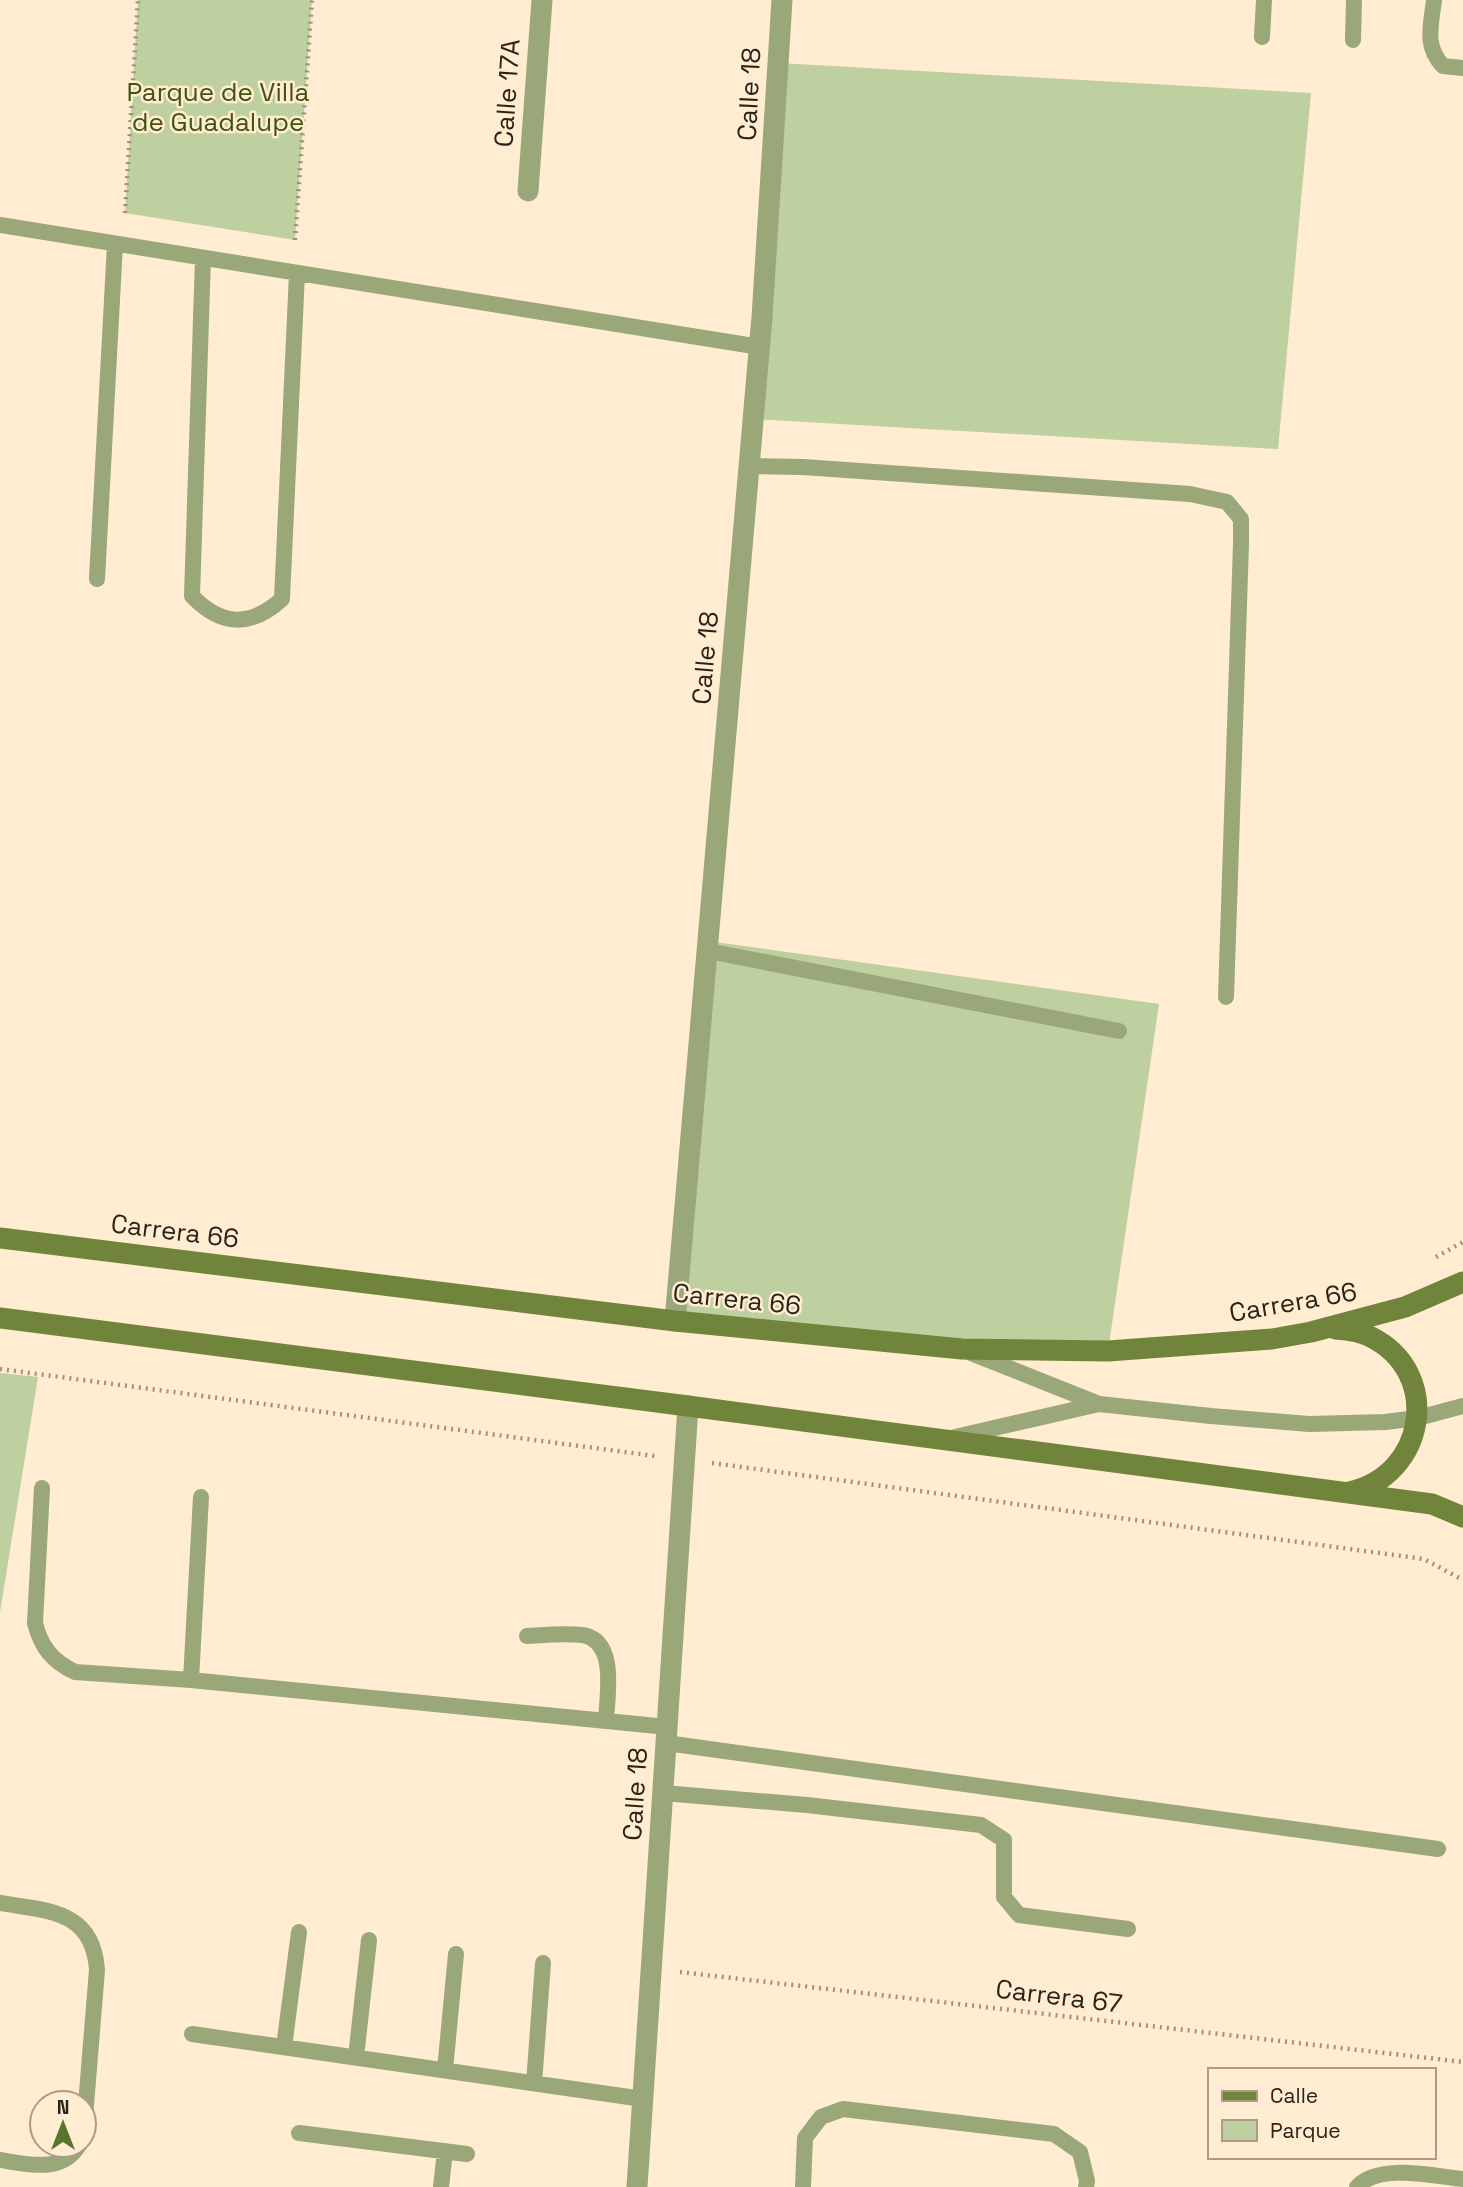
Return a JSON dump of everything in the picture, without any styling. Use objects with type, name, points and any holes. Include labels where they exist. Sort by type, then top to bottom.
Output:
[{"type":"main road","name":"Carrera 66","points":[[0,1238],[675,1321],[962,1349],[1108,1351],[1258,1340],[1311,1332],[1405,1307],[1463,1282]]},
{"type":"main road","points":[[0,1318],[1432,1504],[1463,1517]]},
{"type":"main road","points":[[1311,1332],[1332,1329],[1371,1337],[1388,1349],[1402,1364],[1417,1402],[1418,1418],[1413,1437],[1398,1464],[1374,1484],[1344,1493]]},
{"type":"street","name":"Calle 17A","points":[[528,191],[542,0]]},
{"type":"street","name":"Calle 18","points":[[675,1321],[760,347],[782,0]]},
{"type":"street","name":"Calle 18","points":[[637,2187],[688,1406]]},
{"type":"lane","points":[[1262,37],[1264,0]]},
{"type":"lane","points":[[1353,40],[1354,0]]},
{"type":"lane","points":[[1434,0],[1430,38],[1433,55],[1443,66],[1463,68]]},
{"type":"lane","points":[[0,225],[760,347]]},
{"type":"lane","points":[[97,579],[115,244]]},
{"type":"lane","points":[[203,258],[191,596],[219,617],[236,620],[253,618],[269,611],[282,599],[297,273]]},
{"type":"lane","points":[[749,466],[817,468],[1190,494],[1227,502],[1241,519],[1241,544],[1226,997]]},
{"type":"lane","points":[[708,951],[1119,1031]]},
{"type":"lane","points":[[962,1349],[1099,1404],[1309,1424],[1385,1422],[1418,1418],[1463,1406]]},
{"type":"lane","points":[[947,1439],[1099,1404]]},
{"type":"lane","points":[[41,1488],[35,1623],[39,1639],[47,1653],[60,1665],[75,1672],[191,1680],[606,1721],[666,1735],[1438,1849]]},
{"type":"lane","points":[[191,1680],[201,1497]]},
{"type":"lane","points":[[527,1636],[584,1635],[601,1647],[608,1666],[606,1721]]},
{"type":"lane","points":[[663,1793],[807,1805],[981,1825],[1004,1840],[1004,1896],[1019,1915],[1128,1930]]},
{"type":"lane","points":[[0,1903],[59,1913],[75,1922],[88,1935],[96,1951],[97,1970],[87,2089]]},
{"type":"lane","points":[[284,2047],[299,1932]]},
{"type":"lane","points":[[356,2057],[369,1940]]},
{"type":"lane","points":[[445,2070],[456,1954]]},
{"type":"lane","points":[[534,2083],[543,1963]]},
{"type":"lane","points":[[191,2034],[643,2099]]},
{"type":"lane","points":[[803,2187],[805,2137],[821,2118],[843,2109],[1054,2134],[1080,2152],[1086,2187]]},
{"type":"lane","points":[[299,2133],[467,2154]]},
{"type":"lane","points":[[441,2187],[445,2151]]},
{"type":"lane","points":[[0,2160],[40,2166],[53,2165],[66,2159]]},
{"type":"lane","points":[[1357,2187],[1363,2179],[1390,2172],[1463,2179]]},
{"type":"path","points":[[125,213],[138,0]]},
{"type":"path","points":[[295,240],[312,0]]},
{"type":"path","points":[[1430,1261],[1463,1242]]},
{"type":"path","points":[[0,1368],[1424,1559],[1463,1580]]},
{"type":"path","name":"Carrera 67","points":[[651,1969],[1463,2062]]},
{"type":"green space","name":"Parque de Villa de Guadalupe","points":[[138,0],[312,0],[295,240],[125,213]]},
{"type":"green space","points":[[779,63],[1311,93],[1278,449],[753,419]]},
{"type":"green space","points":[[708,941],[1159,1004],[1108,1351],[675,1321]]},
{"type":"green space","points":[[0,1373],[38,1377],[0,1612]]}]
